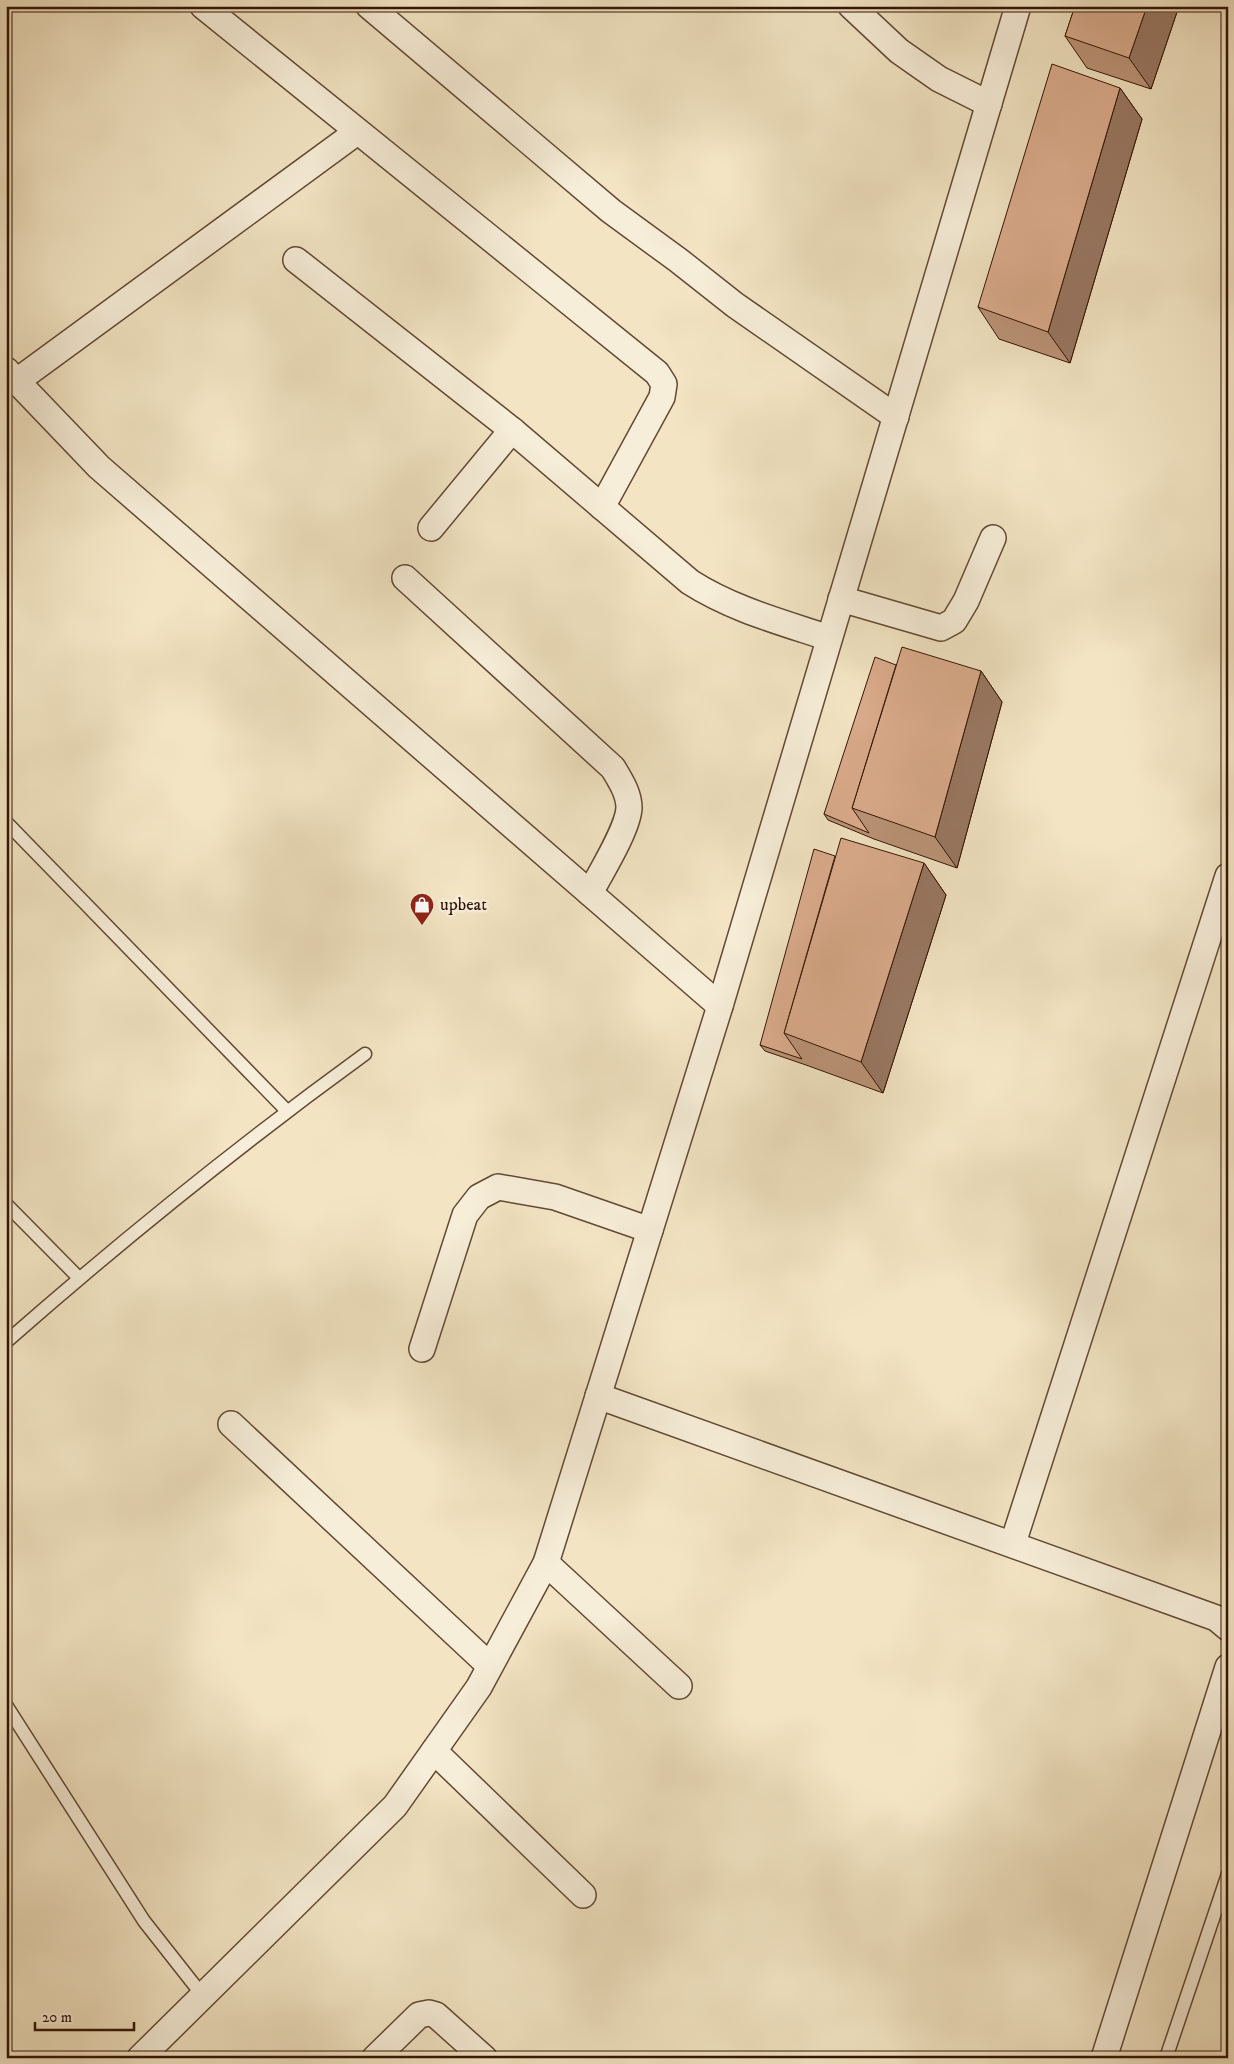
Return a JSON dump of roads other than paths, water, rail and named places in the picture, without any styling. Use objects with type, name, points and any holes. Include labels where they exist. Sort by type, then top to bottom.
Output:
[{"type":"street","points":[[202,6],[658,372],[664,384],[662,397],[602,507]]},
{"type":"street","points":[[369,6],[610,211],[678,260],[735,305],[896,417]]},
{"type":"street","points":[[851,6],[898,52],[939,79],[989,104]]},
{"type":"street","points":[[140,2058],[395,1806],[478,1687],[546,1563],[720,1006],[828,638],[1018,6]]},
{"type":"street","points":[[357,132],[12,376],[99,467],[720,1006]]},
{"type":"street","points":[[296,260],[512,430],[690,582],[708,594],[734,606],[828,638]]},
{"type":"street","points":[[431,528],[512,430]]},
{"type":"street","points":[[841,599],[941,628],[954,621],[966,601],[993,538]]},
{"type":"street","points":[[405,578],[613,768],[626,790],[629,807],[626,822],[590,893]]},
{"type":"street","points":[[1013,1544],[1228,876]]},
{"type":"street","points":[[422,1349],[465,1215],[479,1197],[498,1187],[555,1197],[650,1230]]},
{"type":"street","points":[[598,1396],[1216,1618],[1228,1628]]},
{"type":"street","points":[[231,1424],[490,1666]]},
{"type":"street","points":[[546,1563],[679,1686]]},
{"type":"street","points":[[1104,2058],[1228,1667]]},
{"type":"street","points":[[434,1751],[583,1895]]},
{"type":"street","points":[[375,2058],[418,2014],[429,2013],[436,2015],[484,2058]]},
{"type":"lane","points":[[6,822],[287,1111]]},
{"type":"lane","points":[[6,1342],[78,1278],[287,1111],[365,1054]]},
{"type":"lane","points":[[6,1204],[78,1278]]},
{"type":"lane","points":[[6,1705],[144,1921],[203,1996]]},
{"type":"lane","points":[[1166,2058],[1228,1874]]},
{"type":"place","name":"upbeat","points":[[422,926]]}]
